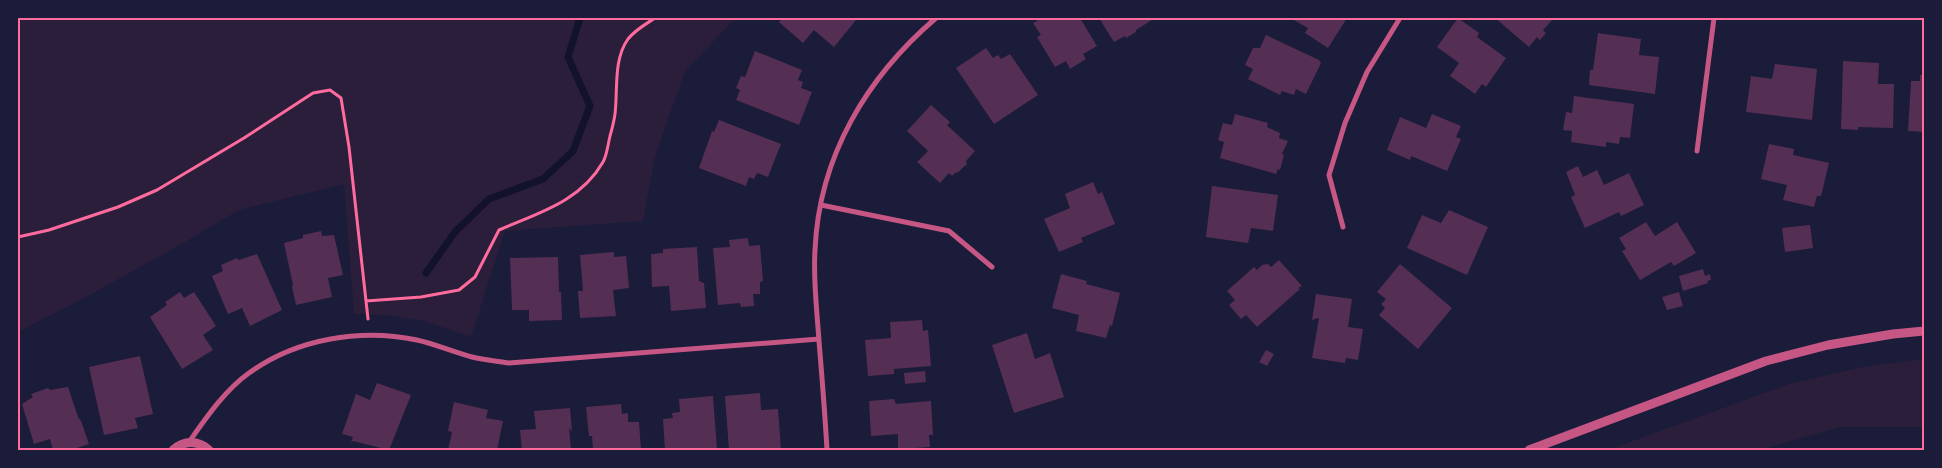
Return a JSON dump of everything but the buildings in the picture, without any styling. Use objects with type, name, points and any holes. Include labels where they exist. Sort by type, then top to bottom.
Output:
[{"type":"street","points":[[827,450],[815,294],[815,249],[821,205],[834,158],[852,118],[886,67],[903,48],[936,18]]},
{"type":"street","points":[[1343,227],[1329,175],[1345,123],[1367,72],[1400,18]]},
{"type":"street","points":[[1697,151],[1714,18]]},
{"type":"street","points":[[821,205],[949,231],[992,267]]},
{"type":"street","points":[[1529,450],[1766,361],[1828,345],[1893,334],[1924,331]]},
{"type":"street","points":[[189,442],[223,398],[248,374],[276,357],[308,344],[342,337],[380,335],[416,340],[474,358],[509,363],[819,339]]},
{"type":"street","points":[[173,450],[181,444],[189,442],[197,443],[209,450]]},
{"type":"path","points":[[366,301],[421,297],[459,290],[475,277],[499,230],[556,207],[573,195],[592,177],[604,161],[615,115],[618,68],[627,40],[655,18]]},
{"type":"path","points":[[18,237],[49,230],[118,207],[157,190],[237,143],[313,93],[330,90],[341,98],[349,146],[368,319]]},
{"type":"shaded area","points":[[18,18],[736,18],[685,71],[655,156],[643,221],[505,231],[471,337],[424,321],[385,315],[354,314],[344,184],[239,210],[173,249],[18,332]]},
{"type":"shaded area","points":[[1924,359],[1924,427],[1840,427],[1760,450],[1608,450],[1789,384],[1862,367]]},
{"type":"waterway","points":[[426,273],[455,232],[489,199],[543,179],[573,151],[590,106],[568,57],[580,18]]}]
